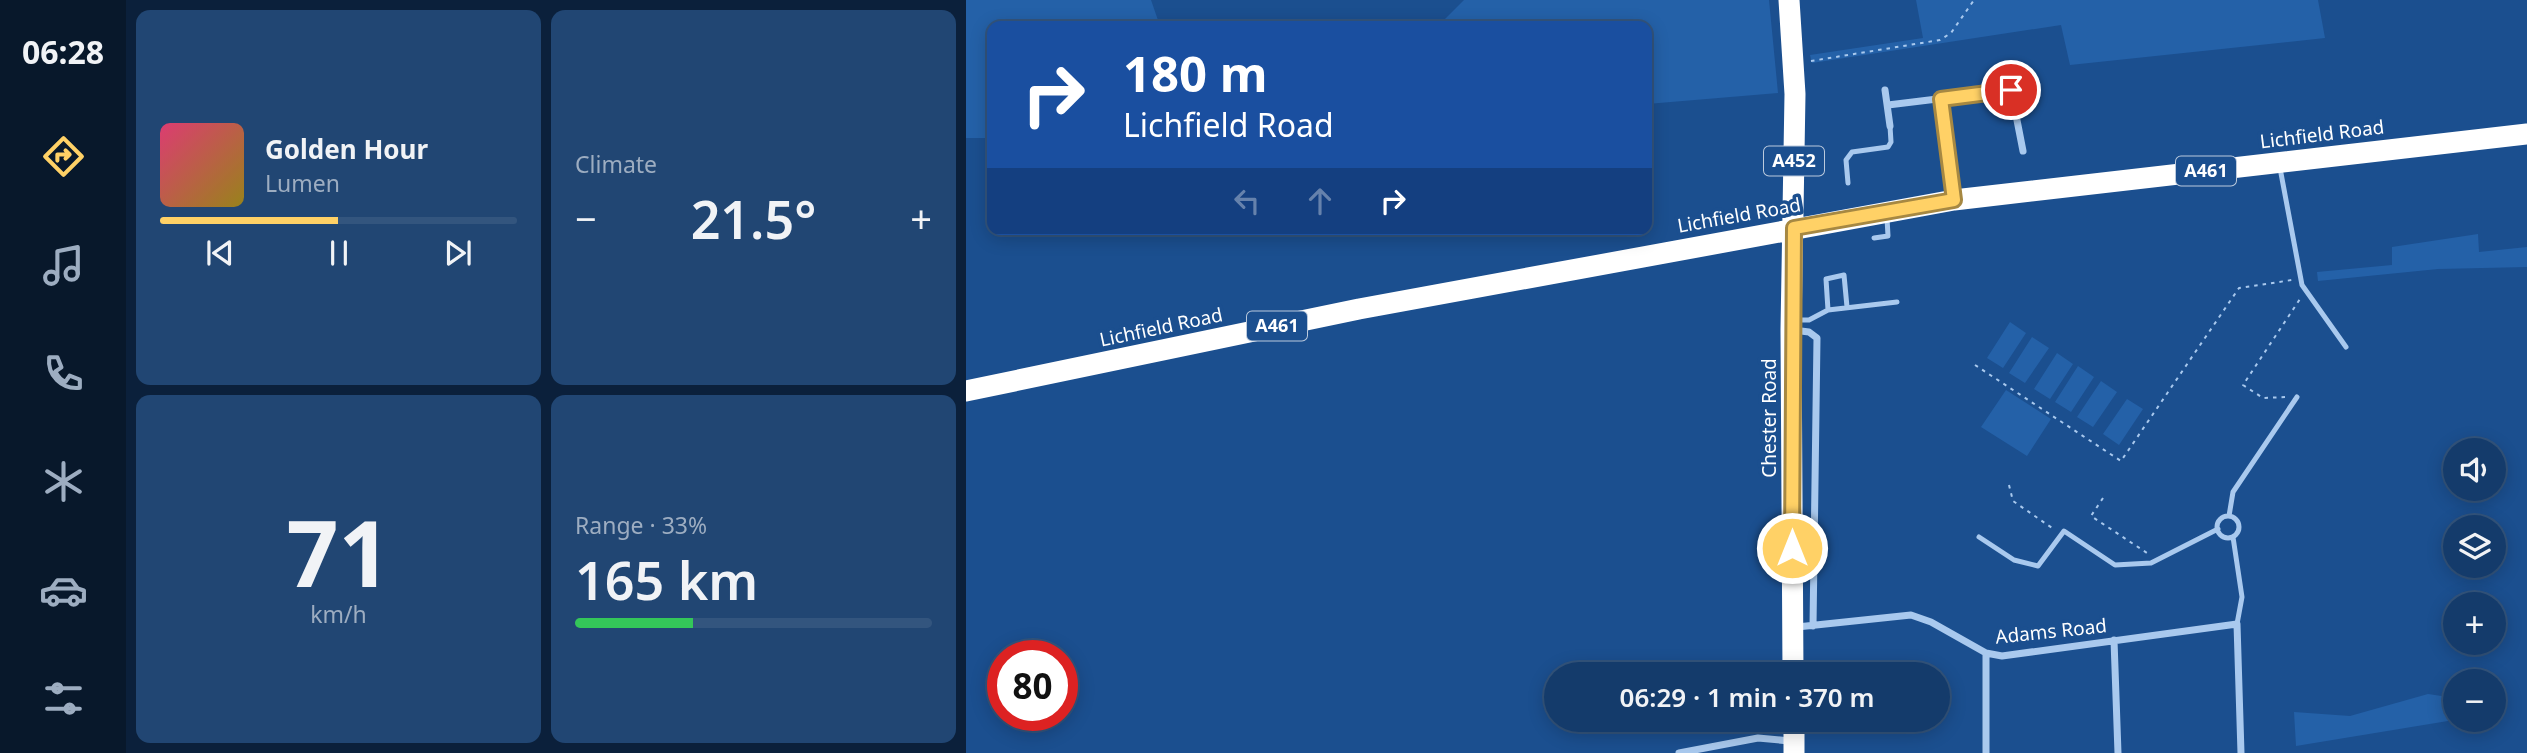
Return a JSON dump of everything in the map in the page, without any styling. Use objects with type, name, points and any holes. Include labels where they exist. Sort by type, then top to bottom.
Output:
[{"type":"highway","name":"Chester Road","points":[[1789,0],[1794,64],[1791,325],[1803,627],[1796,662]]},
{"type":"highway","name":"Lichfield Road","points":[[966,391],[1359,309],[1954,200],[2527,134]]},
{"type":"street","points":[[2008,75],[2023,151]]},
{"type":"street","points":[[1885,90],[1890,126]]},
{"type":"street","points":[[1888,105],[2011,90]]},
{"type":"street","points":[[1941,99],[1954,200]]},
{"type":"street","name":"Adams Road","points":[[1803,627],[1911,615],[1931,622],[1986,653],[2002,656],[2238,624]]},
{"type":"street","points":[[2238,624],[2241,753]]},
{"type":"street","points":[[2114,640],[2118,753]]},
{"type":"street","points":[[1986,653],[1986,753]]},
{"type":"street","points":[[1679,753],[1758,738],[1794,747]]},
{"type":"lane","points":[[1848,183],[1846,160],[1852,152],[1888,148],[1891,142],[1890,126]]},
{"type":"lane","points":[[2279,162],[2300,279],[2346,347]]},
{"type":"lane","points":[[1874,238],[1888,236],[1887,212]]},
{"type":"lane","points":[[1828,310],[1826,279],[1844,275],[1847,307]]},
{"type":"lane","points":[[1791,325],[1809,320],[1828,310],[1897,302]]},
{"type":"lane","points":[[2229,516],[2233,492],[2297,397]]},
{"type":"lane","points":[[1979,537],[2014,560],[2038,566],[2063,531],[2115,565],[2156,560],[2217,529],[2221,519],[2229,516]]},
{"type":"lane","points":[[2229,516],[2239,526],[2233,537],[2242,597],[2238,624]]},
{"type":"lane","points":[[2217,529],[2222,536],[2233,537]]},
{"type":"path","points":[[1794,64],[1940,40],[1951,33],[1974,0]]},
{"type":"path","points":[[1975,365],[2121,461],[2239,288],[2300,279]]},
{"type":"path","points":[[2297,397],[2263,398],[2243,385],[2299,300],[2308,293]]},
{"type":"path","points":[[2009,485],[2013,501],[2061,534]]},
{"type":"path","points":[[2103,498],[2091,516],[2156,560]]},
{"type":"shaded area","points":[[966,0],[1151,0],[1158,21],[987,21],[987,138],[966,138]]},
{"type":"shaded area","points":[[1464,0],[1769,0],[1778,93],[1652,104],[1652,21],[1443,21]]},
{"type":"shaded area","points":[[1916,0],[2318,0],[2325,38],[2070,65],[2061,25],[1812,63],[1810,55],[1923,38]]},
{"type":"shaded area","points":[[2478,234],[2479,252],[2527,247],[2527,267],[2438,269],[2318,281],[2317,272],[2392,265],[2392,247]]},
{"type":"shaded area","points":[[2010,322],[2026,333],[2003,368],[1987,358]]},
{"type":"shaded area","points":[[2032,337],[2049,348],[2025,383],[2009,373]]},
{"type":"shaded area","points":[[2057,353],[2073,364],[2050,399],[2034,389]]},
{"type":"shaded area","points":[[2078,366],[2094,377],[2071,412],[2055,402]]},
{"type":"shaded area","points":[[2101,381],[2117,392],[2093,427],[2077,417]]},
{"type":"shaded area","points":[[2006,390],[2051,419],[2027,456],[1981,427]]},
{"type":"shaded area","points":[[2127,399],[2143,409],[2119,445],[2103,434]]},
{"type":"shaded area","points":[[2428,694],[2443,696],[2443,722],[2296,746],[2294,712],[2350,716]]},
{"type":"route","points":[[1792,548],[1791,330],[1794,228],[1954,200],[1941,99],[2011,90]]}]
